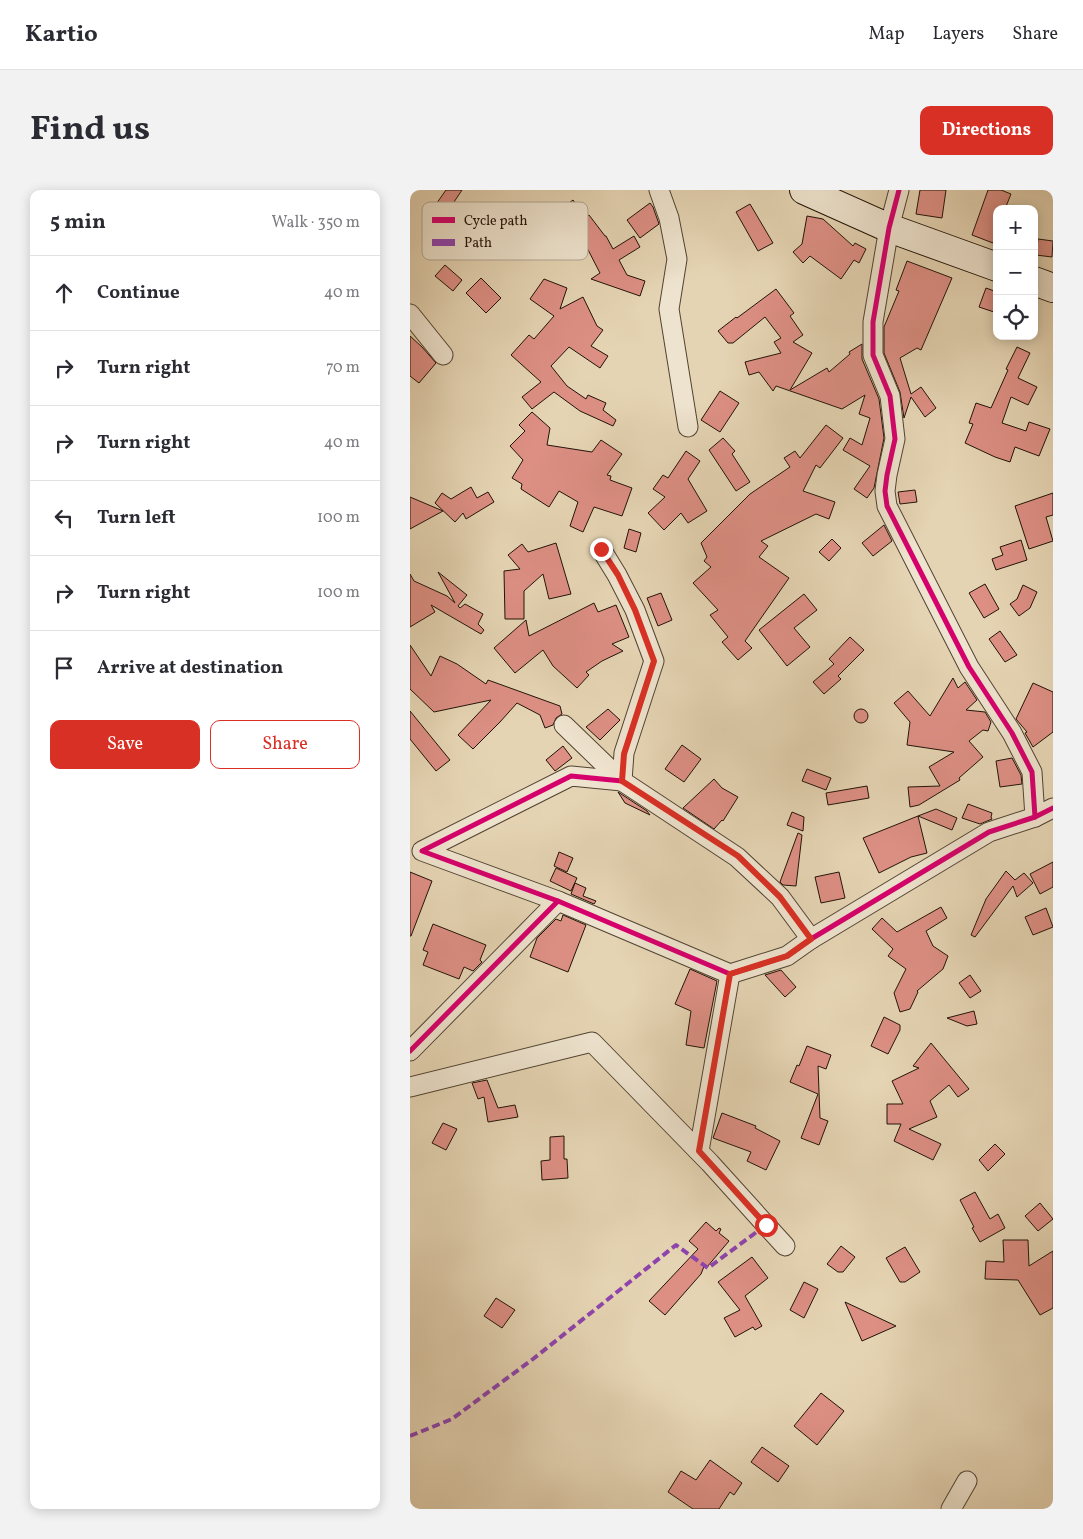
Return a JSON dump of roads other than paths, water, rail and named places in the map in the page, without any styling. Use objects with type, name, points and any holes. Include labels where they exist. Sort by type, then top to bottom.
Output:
[{"type":"street","points":[[659,190],[669,218],[677,259],[669,309],[688,427]]},
{"type":"street","points":[[804,190],[889,228],[993,266]]},
{"type":"street","points":[[899,190],[889,228],[873,322],[872,355],[890,396],[895,439],[885,491],[887,506],[969,667],[1012,733],[1032,772],[1035,818]]},
{"type":"street","points":[[1038,282],[1053,288]]},
{"type":"street","points":[[410,314],[443,355]]},
{"type":"street","points":[[601,549],[618,575],[635,610],[654,661],[624,754],[622,781]]},
{"type":"street","points":[[564,725],[622,781],[738,856],[780,897],[811,939]]},
{"type":"street","points":[[416,849],[571,776],[622,781]]},
{"type":"street","points":[[416,849],[558,902],[730,974],[787,956],[811,939],[989,832],[1035,818],[1053,808]]},
{"type":"street","points":[[410,1052],[558,902]]},
{"type":"street","points":[[699,1151],[730,974]]},
{"type":"street","points":[[410,1087],[592,1042],[699,1151],[786,1246]]},
{"type":"street","points":[[951,1509],[967,1481]]}]
